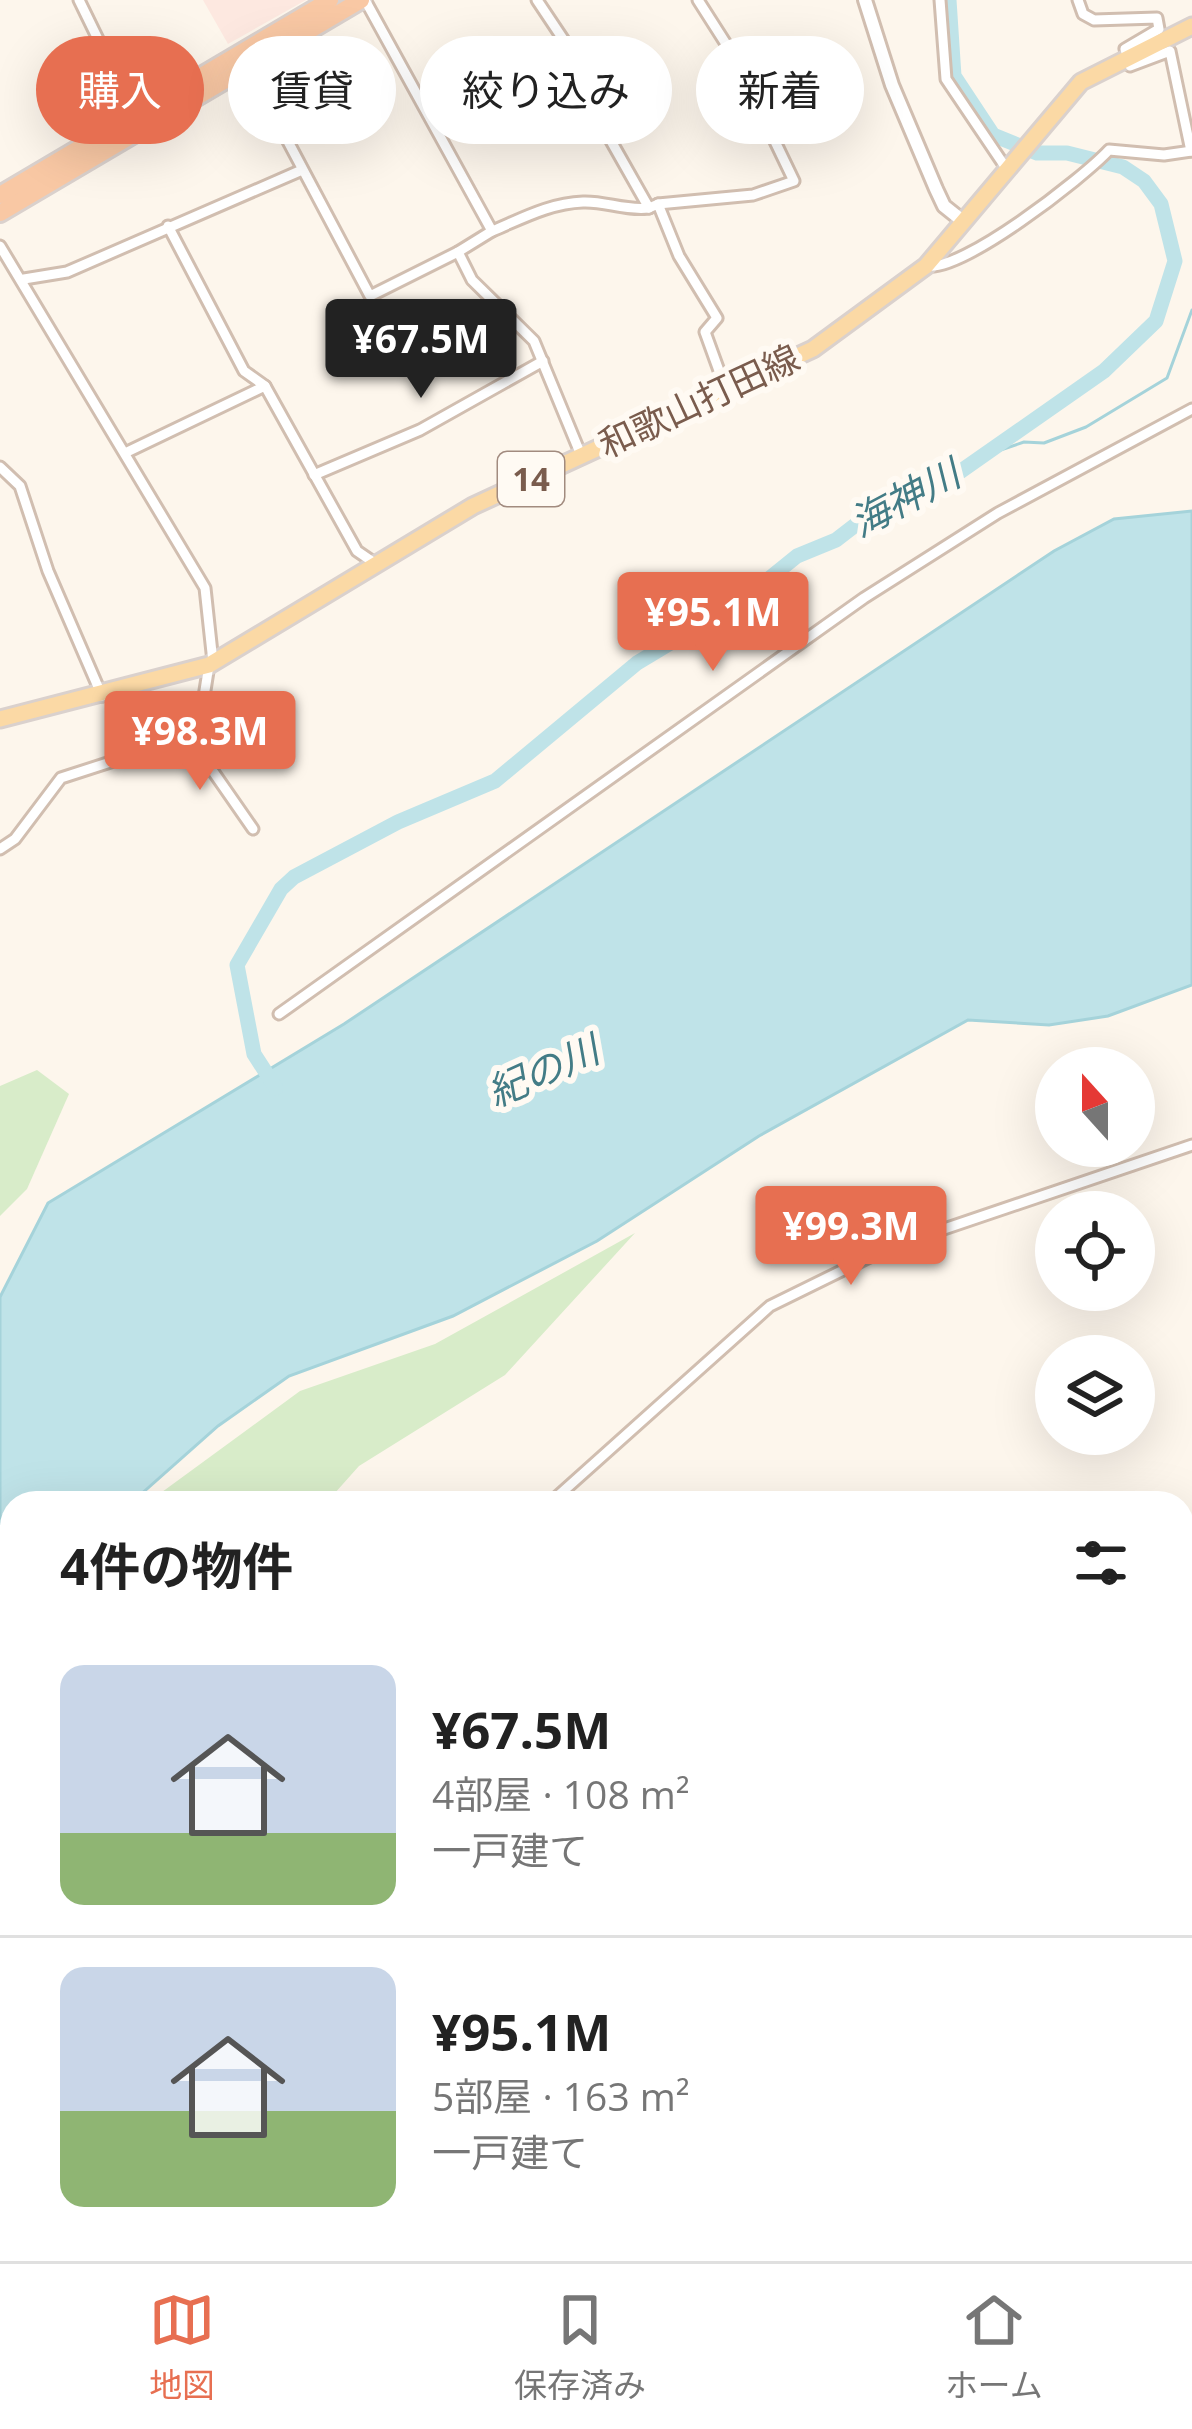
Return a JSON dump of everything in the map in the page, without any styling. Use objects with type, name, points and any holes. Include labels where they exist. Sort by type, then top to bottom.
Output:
[{"type":"highway","points":[[204,80],[330,0]]},
{"type":"highway","points":[[300,36],[363,0]]},
{"type":"highway","points":[[0,195],[95,144]]},
{"type":"highway","points":[[0,213],[106,144]]},
{"type":"main road","name":"和歌山打田線","points":[[0,719],[211,664],[472,506],[813,349],[926,266],[1030,136],[1082,82],[1192,26]]},
{"type":"street","points":[[79,0],[97,36]]},
{"type":"street","points":[[363,0],[492,231]]},
{"type":"street","points":[[537,0],[565,42],[568,64],[717,318],[705,332],[726,389]]},
{"type":"street","points":[[288,144],[370,296],[540,211],[583,202],[620,211],[753,195],[794,181],[734,58],[698,0]]},
{"type":"street","points":[[865,0],[892,85],[936,189],[944,206],[964,222]]},
{"type":"street","points":[[940,0],[946,80],[1009,164]]},
{"type":"street","points":[[926,266],[950,264],[1085,175],[1106,153],[1191,151],[1170,50],[1130,66],[1125,58],[1125,49],[1160,29],[1156,18],[1094,20],[1083,14],[1078,0]]},
{"type":"street","points":[[24,279],[67,272],[302,170]]},
{"type":"street","points":[[168,226],[244,371],[265,386],[357,551],[376,564]]},
{"type":"street","points":[[0,246],[24,279],[205,588],[211,664],[202,688],[204,714],[185,731],[126,759],[61,778],[15,839],[0,849]]},
{"type":"street","points":[[458,251],[472,280],[520,323],[543,361],[581,455]]},
{"type":"street","points":[[314,475],[420,430],[543,361]]},
{"type":"street","points":[[124,453],[265,386]]},
{"type":"street","points":[[279,1014],[864,598],[998,513],[1192,409]]},
{"type":"street","points":[[0,467],[20,486],[48,572],[101,696]]},
{"type":"street","points":[[185,731],[253,829]]},
{"type":"street","points":[[563,1491],[770,1306],[888,1248],[1192,1145]]},
{"type":"shaded area","points":[[203,0],[306,0],[242,36],[228,36],[228,44]]},
{"type":"green space","points":[[37,1070],[69,1094],[27,1189],[0,1216],[0,1086]]},
{"type":"green space","points":[[635,1233],[505,1375],[359,1466],[337,1491],[163,1491],[300,1391],[435,1344]]},
{"type":"water","name":"紀の川","points":[[1192,511],[1192,985],[1108,1016],[1049,1025],[968,1020],[759,1136],[597,1241],[453,1316],[289,1376],[218,1426],[145,1491],[0,1491],[0,1297],[48,1203],[344,1024],[1054,551],[1114,519]]},
{"type":"waterway","name":"海神川","points":[[276,1088],[254,1054],[237,965],[281,889],[294,877],[398,822],[495,781],[637,663],[745,598],[797,556],[836,540],[880,506],[944,483],[1104,371],[1156,321],[1175,261],[1161,204],[1144,181],[1123,167],[1067,153],[1037,153],[993,135],[954,76],[949,0]]},
{"type":"waterway","points":[[983,456],[1024,442],[1044,443],[1086,427],[1167,378],[1192,310]]}]
